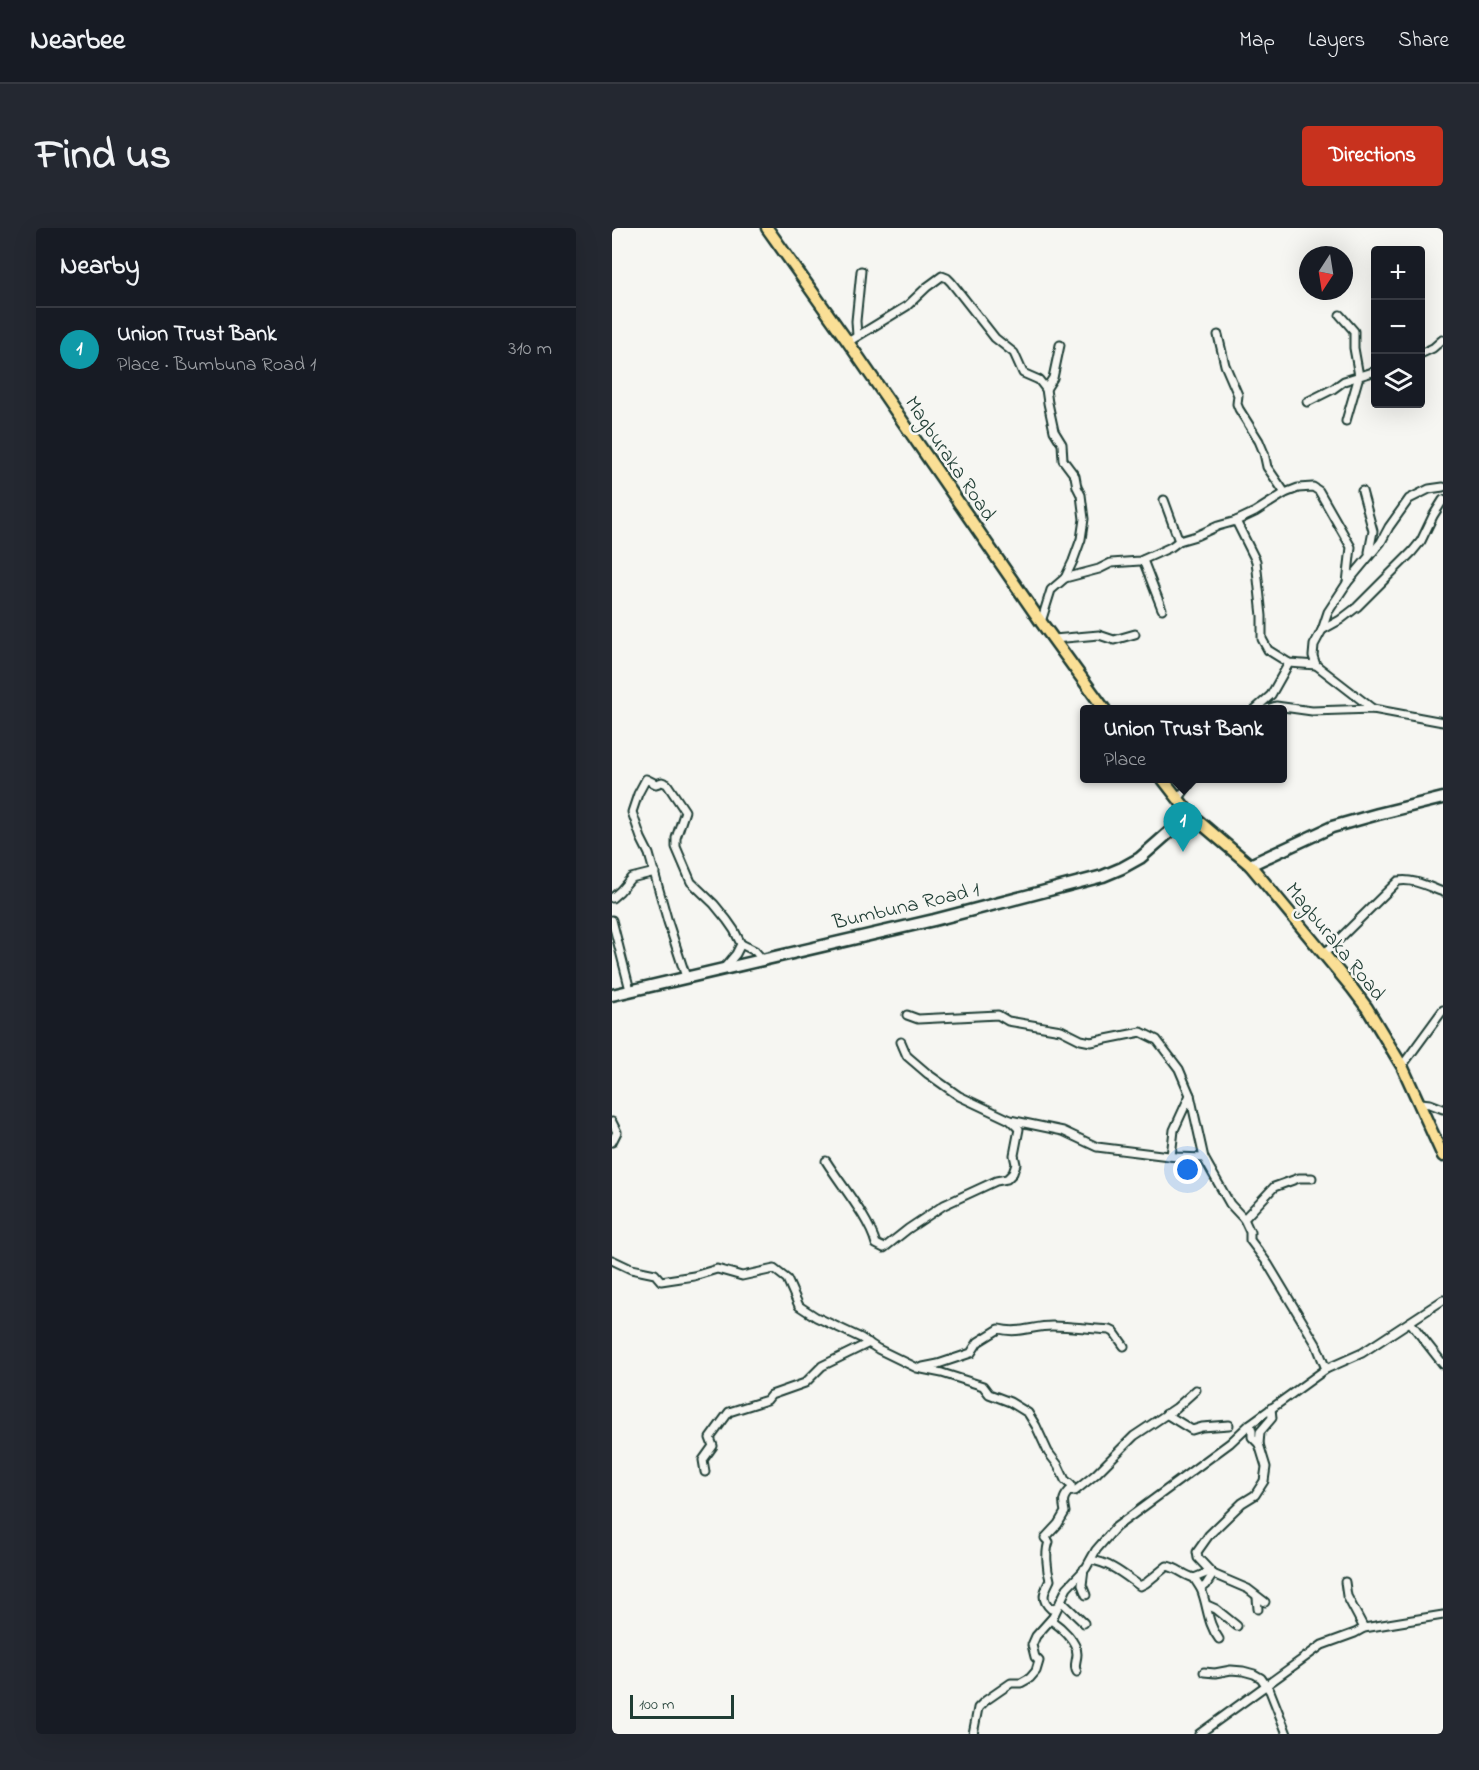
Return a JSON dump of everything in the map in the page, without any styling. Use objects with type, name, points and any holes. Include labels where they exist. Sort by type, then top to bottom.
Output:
[{"type":"main road","name":"Magburaka Road","points":[[767,228],[852,339],[1041,622],[1101,705]]},
{"type":"main road","name":"Magburaka Road","points":[[1166,783],[1190,814],[1250,865],[1367,1008],[1402,1066],[1443,1156]]},
{"type":"main road","points":[[1250,865],[1332,827],[1443,798]]},
{"type":"main road","name":"Bumbuna Road 1","points":[[612,995],[934,920],[1103,876],[1140,858],[1190,814]]},
{"type":"street","points":[[852,339],[861,271]]},
{"type":"street","points":[[852,339],[908,306],[942,276],[947,278],[995,338],[1014,353],[1023,373],[1040,380],[1046,389],[1054,431],[1062,444],[1063,460],[1075,476],[1084,509],[1080,539],[1065,578]]},
{"type":"street","points":[[1340,315],[1354,331],[1354,348],[1359,376],[1346,421]]},
{"type":"street","points":[[1218,334],[1226,365],[1238,395],[1239,409],[1259,441],[1267,467],[1285,493]]},
{"type":"street","points":[[1425,352],[1442,340]]},
{"type":"street","points":[[1046,389],[1053,378],[1060,345]]},
{"type":"street","points":[[1307,402],[1344,381],[1371,372]]},
{"type":"street","points":[[1041,622],[1051,590],[1065,578],[1111,564],[1143,560],[1179,541],[1236,521],[1298,488],[1312,487],[1319,491],[1351,547],[1347,583]]},
{"type":"street","points":[[1316,665],[1313,656],[1314,645],[1328,612],[1347,583],[1381,542],[1409,499],[1429,489],[1443,487]]},
{"type":"street","points":[[1362,491],[1373,531],[1371,550],[1365,560]]},
{"type":"street","points":[[1164,500],[1179,541]]},
{"type":"street","points":[[1322,630],[1357,607],[1412,552],[1421,541],[1443,500]]},
{"type":"street","points":[[1236,521],[1256,561],[1262,639],[1268,650],[1290,663],[1316,665],[1373,709]]},
{"type":"street","points":[[1143,560],[1162,609]]},
{"type":"street","points":[[1054,639],[1099,635],[1114,640],[1135,634]]},
{"type":"street","points":[[1259,705],[1271,694],[1290,663]]},
{"type":"street","points":[[1287,708],[1312,711],[1373,709],[1443,722]]},
{"type":"street","points":[[686,977],[668,922],[650,854],[641,838],[632,812],[646,779],[656,784],[662,782],[667,784],[685,811],[676,838],[676,847],[691,882],[727,920],[735,930],[741,944],[755,951],[762,959]]},
{"type":"street","points":[[1179,798],[1190,783]]},
{"type":"street","points":[[612,898],[631,878],[655,872]]},
{"type":"street","points":[[1324,954],[1398,881],[1411,881],[1443,892]]},
{"type":"street","points":[[612,920],[630,990]]},
{"type":"street","points":[[725,967],[741,944]]},
{"type":"street","points":[[1402,1066],[1443,1010]]},
{"type":"street","points":[[907,1015],[918,1018],[998,1016],[1008,1021],[1061,1030],[1081,1040],[1091,1042],[1141,1032],[1157,1040],[1179,1069],[1190,1095],[1204,1158],[1230,1204],[1244,1220],[1250,1232],[1250,1240],[1268,1264],[1316,1344],[1326,1369]]},
{"type":"street","points":[[901,1042],[907,1056],[928,1074],[959,1096],[1010,1120],[1063,1131],[1097,1147],[1204,1158]]},
{"type":"street","points":[[1170,1156],[1174,1130],[1190,1095]]},
{"type":"street","points":[[1420,1103],[1443,1109]]},
{"type":"street","points":[[1010,1120],[1018,1129]]},
{"type":"street","points":[[612,1122],[616,1132],[612,1142]]},
{"type":"street","points":[[1018,1129],[1032,1124]]},
{"type":"street","points":[[826,1161],[866,1222],[876,1244],[884,1248],[944,1205],[996,1181],[1006,1179],[1013,1173],[1016,1164],[1014,1155],[1018,1129]]},
{"type":"street","points":[[1244,1220],[1274,1187],[1299,1178],[1312,1178]]},
{"type":"street","points":[[612,1260],[632,1269],[655,1274],[661,1281],[694,1276],[717,1269],[742,1275],[774,1269],[787,1279],[799,1306],[816,1317],[917,1368],[983,1386],[989,1394],[1010,1402],[1028,1413],[1048,1452],[1071,1485],[1072,1491]]},
{"type":"street","points":[[973,1734],[978,1708],[985,1701],[1011,1683],[1021,1683],[1030,1678],[1036,1671],[1039,1661],[1035,1657],[1032,1645],[1036,1636],[1051,1620],[1067,1588],[1116,1527],[1230,1443],[1271,1408],[1326,1369],[1362,1353],[1443,1300]]},
{"type":"street","points":[[1410,1322],[1443,1365]]},
{"type":"street","points":[[917,1368],[971,1353],[978,1342],[999,1329],[1008,1331],[1050,1326],[1110,1330],[1124,1346]]},
{"type":"street","points":[[705,1472],[703,1460],[713,1446],[710,1438],[729,1412],[767,1400],[771,1395],[805,1383],[822,1366],[869,1343]]},
{"type":"street","points":[[1060,1604],[1051,1609],[1048,1608],[1043,1598],[1050,1580],[1047,1547],[1049,1542],[1045,1538],[1065,1512],[1062,1500],[1064,1496],[1069,1491],[1075,1491],[1096,1474],[1134,1436],[1196,1390]]},
{"type":"street","points":[[1213,1574],[1198,1558],[1197,1552],[1209,1535],[1242,1503],[1255,1495],[1264,1481],[1266,1467],[1259,1444],[1260,1432],[1272,1418],[1271,1408]]},
{"type":"street","points":[[1166,1414],[1191,1430],[1229,1425]]},
{"type":"street","points":[[1250,1424],[1252,1437],[1259,1444]]},
{"type":"street","points":[[1091,1560],[1115,1567],[1140,1586],[1167,1566],[1178,1568],[1185,1575],[1194,1578],[1201,1589],[1207,1605],[1209,1620],[1219,1639]]},
{"type":"street","points":[[1084,1569],[1082,1585],[1086,1595]]},
{"type":"street","points":[[1194,1578],[1209,1572],[1248,1589],[1265,1602]]},
{"type":"street","points":[[1201,1589],[1206,1586],[1213,1574]]},
{"type":"street","points":[[1345,1582],[1347,1596],[1364,1628]]},
{"type":"street","points":[[1257,1598],[1258,1609]]},
{"type":"street","points":[[1060,1604],[1084,1623]]},
{"type":"street","points":[[1207,1605],[1216,1609],[1237,1626]]},
{"type":"street","points":[[1199,1734],[1322,1645],[1364,1628],[1443,1615]]},
{"type":"street","points":[[1051,1620],[1061,1628],[1075,1646],[1077,1650],[1074,1668],[1077,1672]]},
{"type":"street","points":[[1204,1672],[1242,1671],[1261,1678],[1270,1691],[1287,1734]]},
{"type":"place","name":"Union Trust Bank","points":[[1183,852]]}]
